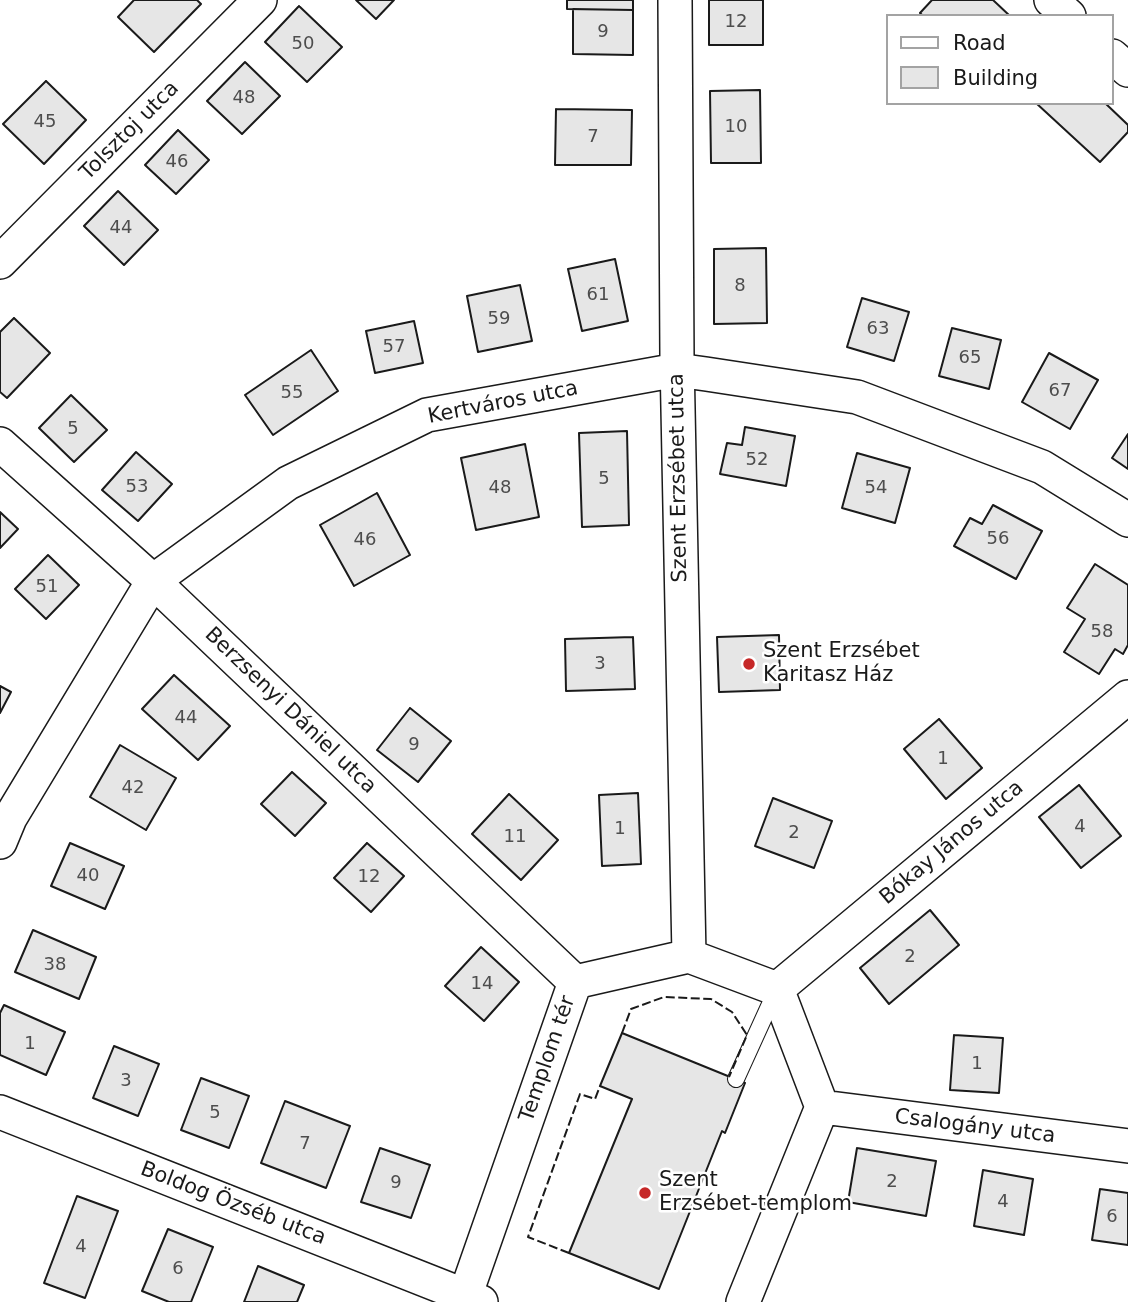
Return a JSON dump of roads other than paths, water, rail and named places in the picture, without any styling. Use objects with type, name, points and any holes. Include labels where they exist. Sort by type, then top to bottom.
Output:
[{"type":"street","name":"Tolsztoj utca","points":[[0,262],[260,0]]},
{"type":"street","name":"Szent Erzsébet utca","points":[[675,0],[677,370],[689,956]]},
{"type":"street","points":[[1051,0],[1067,14]]},
{"type":"street","points":[[1114,58],[1128,70]]},
{"type":"street","name":"Kertváros utca","points":[[0,842],[10,818],[153,581],[288,483],[427,415],[677,370],[857,397],[1042,467],[1128,520]]},
{"type":"street","name":"Berzsenyi Dániel utca","points":[[0,444],[153,581],[575,982]]},
{"type":"street","name":"Bókay János utca","points":[[777,989],[1128,697]]},
{"type":"street","points":[[689,956],[777,989],[822,1107],[743,1302]]},
{"type":"street","name":"Templom tér","points":[[470,1300],[575,982],[689,956]]},
{"type":"street","name":"Csalogány utca","points":[[822,1107],[1128,1146]]},
{"type":"street","name":"Boldog Özséb utca","points":[[0,1112],[470,1300]]},
{"type":"lane","points":[[736,1079],[777,989]]},
{"type":"place","name":"Szent Erzsébet Karitasz Ház","points":[[749,664]]},
{"type":"place","name":"Szent Erzsébet-templom","points":[[645,1193]]}]
